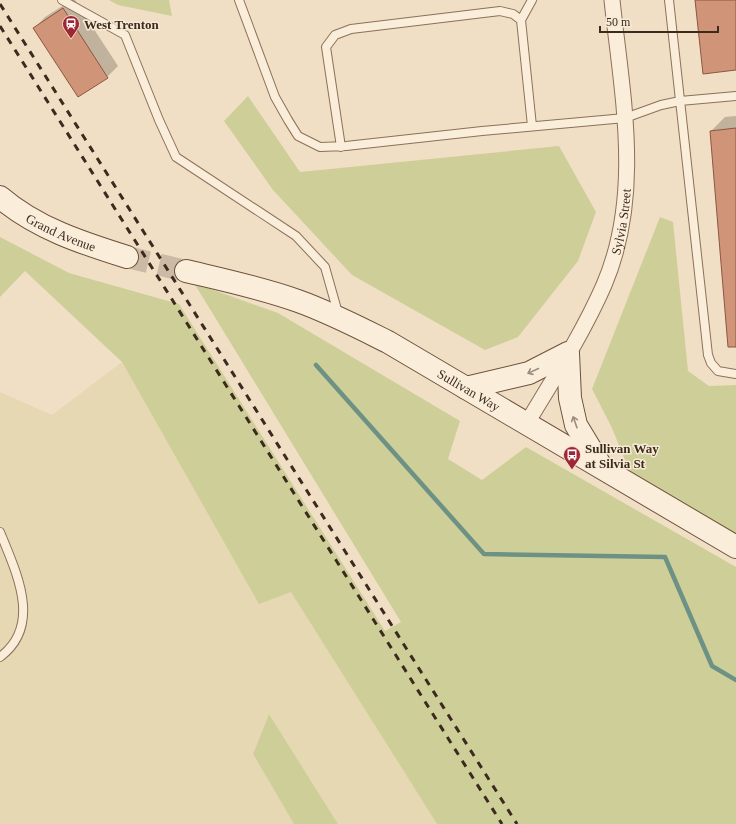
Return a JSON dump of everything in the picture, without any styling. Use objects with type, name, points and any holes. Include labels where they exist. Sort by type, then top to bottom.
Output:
[{"type":"main road","name":"Grand Avenue","points":[[0,197],[36,221],[69,238],[127,258]]},
{"type":"main road","name":"Sullivan Way","points":[[186,271],[257,288],[299,302],[339,318],[388,342],[736,547]]},
{"type":"main road","points":[[466,388],[529,373],[568,353],[570,398],[576,425],[602,467]]},
{"type":"street","name":"Sylvia Street","points":[[527,423],[590,316],[604,284],[616,250],[623,216],[627,180],[628,144],[612,0]]},
{"type":"lane","points":[[62,0],[125,35],[159,120],[176,157],[296,236],[325,267],[339,318]]},
{"type":"lane","points":[[239,0],[275,97],[298,136],[320,146],[341,147],[532,126],[625,118],[661,105],[680,101],[736,96]]},
{"type":"lane","points":[[532,0],[521,20],[532,126]]},
{"type":"lane","points":[[669,0],[708,355],[711,363],[718,371],[736,374]]},
{"type":"lane","points":[[341,147],[326,47],[334,35],[351,29],[500,11],[513,14],[521,20]]},
{"type":"lane","points":[[0,532],[18,577],[24,603],[22,627],[9,650],[0,657]]},
{"type":"shaded area","points":[[122,362],[259,603],[291,591],[437,824],[338,824],[269,714],[253,754],[294,824],[0,824],[0,392],[52,415]]},
{"type":"green space","points":[[109,0],[169,0],[172,16],[118,5]]},
{"type":"green space","points":[[248,96],[300,172],[559,146],[596,212],[578,261],[518,337],[485,350],[352,275],[273,190],[224,121]]},
{"type":"green space","points":[[660,217],[673,222],[688,371],[709,386],[736,385],[736,535],[629,470],[612,428],[592,389]]},
{"type":"green space","points":[[0,237],[69,273],[179,304],[385,631],[401,622],[194,283],[278,313],[460,421],[448,459],[482,480],[526,447],[736,567],[736,824],[437,824],[291,592],[259,604],[122,362],[25,271],[0,297]]},
{"type":"green space","points":[[269,714],[338,824],[294,824],[253,754]]},
{"type":"building","points":[[695,0],[736,0],[736,70],[703,74]]},
{"type":"building","points":[[63,8],[108,78],[78,97],[33,28]]},
{"type":"building","points":[[736,128],[736,347],[728,347],[710,131]]},
{"type":"waterway","points":[[316,365],[484,554],[665,557],[712,666],[736,680]]},
{"type":"tunnel","points":[[127,257],[186,271]]},
{"type":"railway","points":[[0,4],[517,824]]},
{"type":"railway","points":[[0,26],[502,824]]},
{"type":"place","name":"West Trenton","points":[[71,39]]},
{"type":"place","name":"Sullivan Way at Silvia St","points":[[572,470]]}]
